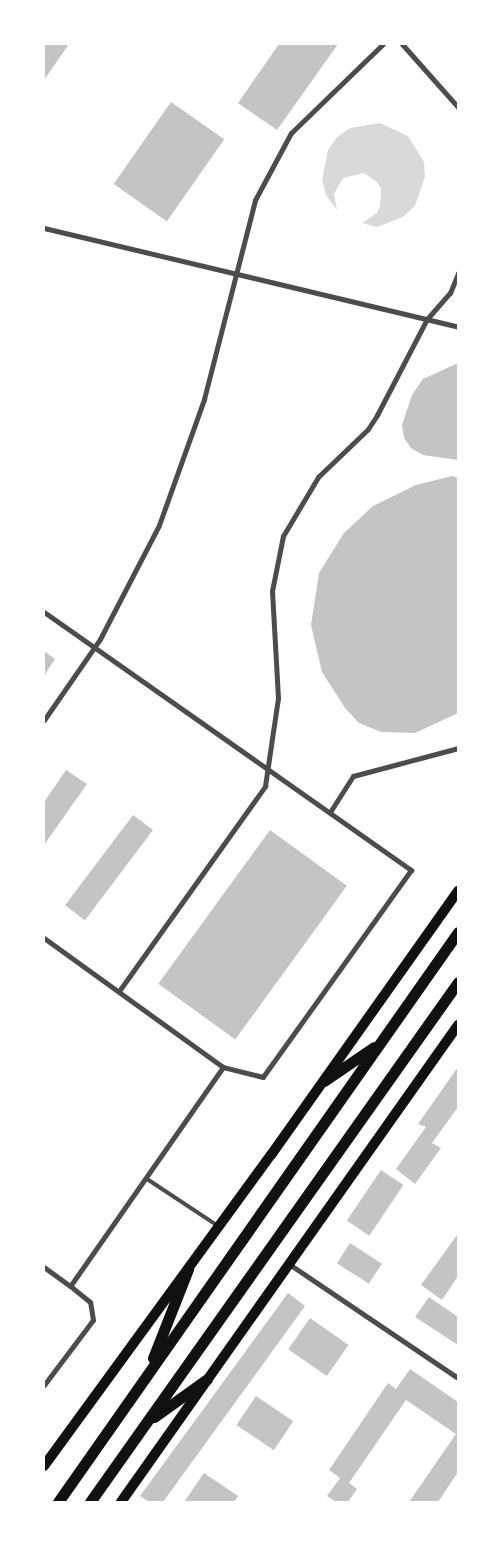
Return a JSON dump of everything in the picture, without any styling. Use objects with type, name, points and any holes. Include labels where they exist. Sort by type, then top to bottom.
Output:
[{"type":"main road","points":[[44,1466],[219,1227],[458,892]]},
{"type":"main road","points":[[58,1502],[458,932]]},
{"type":"main road","points":[[90,1502],[272,1250],[458,982]]},
{"type":"main road","points":[[120,1502],[458,1024]]},
{"type":"main road","points":[[324,1081],[382,1041]]},
{"type":"main road","points":[[145,1376],[188,1269]]},
{"type":"main road","points":[[145,1424],[207,1379]]},
{"type":"street","points":[[44,720],[94,648],[158,525],[204,399],[234,274],[255,200],[291,134],[383,44]]},
{"type":"street","points":[[402,44],[458,107]]},
{"type":"street","points":[[44,228],[458,327]]},
{"type":"street","points":[[119,991],[266,786],[278,698],[272,591],[283,536],[318,477],[368,429],[427,319],[450,293],[458,273]]},
{"type":"street","points":[[44,612],[411,870],[262,1077],[223,1067],[44,938]]},
{"type":"street","points":[[330,812],[353,776],[458,748]]},
{"type":"street","points":[[70,1286],[148,1179],[223,1067]]},
{"type":"street","points":[[289,1264],[458,1378]]},
{"type":"street","points":[[44,1267],[90,1302],[93,1320],[44,1385]]},
{"type":"lane","points":[[148,1179],[219,1227]]},
{"type":"shaded area","points":[[380,123],[408,136],[424,162],[425,177],[415,206],[403,217],[377,227],[362,223],[377,213],[380,206],[381,189],[377,182],[364,173],[343,178],[334,194],[337,210],[326,195],[322,180],[328,150],[337,137],[350,128]]},
{"type":"building","points":[[44,44],[69,44],[44,80]]},
{"type":"building","points":[[279,44],[338,44],[277,130],[238,103]]},
{"type":"building","points":[[171,102],[224,139],[167,221],[114,184]]},
{"type":"building","points":[[458,363],[458,460],[423,455],[411,448],[404,438],[402,425],[412,395],[423,379]]},
{"type":"building","points":[[452,476],[458,478],[458,713],[415,733],[381,732],[359,723],[345,708],[322,672],[311,625],[319,573],[344,533],[373,506],[416,485]]},
{"type":"building","points":[[44,651],[55,659],[44,676]]},
{"type":"building","points":[[66,770],[87,784],[44,845],[44,802]]},
{"type":"building","points":[[133,815],[153,830],[85,920],[65,905]]},
{"type":"building","points":[[270,830],[347,886],[235,1040],[158,984]]},
{"type":"building","points":[[458,1067],[458,1107],[432,1143],[441,1148],[415,1184],[396,1169],[426,1127],[418,1124]]},
{"type":"building","points":[[381,1170],[403,1185],[369,1236],[347,1221]]},
{"type":"building","points":[[457,1235],[458,1276],[442,1300],[421,1285]]},
{"type":"building","points":[[350,1243],[382,1264],[369,1284],[337,1263]]},
{"type":"building","points":[[288,1293],[305,1306],[163,1502],[149,1502],[140,1496]]},
{"type":"building","points":[[429,1297],[458,1317],[458,1345],[415,1317]]},
{"type":"building","points":[[310,1318],[349,1345],[327,1376],[288,1349]]},
{"type":"building","points":[[410,1369],[458,1402],[458,1472],[438,1502],[409,1502],[456,1434],[406,1400],[349,1483],[357,1489],[348,1502],[336,1502],[327,1496],[340,1478],[329,1470],[388,1383],[396,1389]]},
{"type":"building","points":[[256,1396],[293,1421],[274,1450],[236,1425]]},
{"type":"building","points":[[204,1473],[238,1496],[234,1502],[184,1502]]}]
